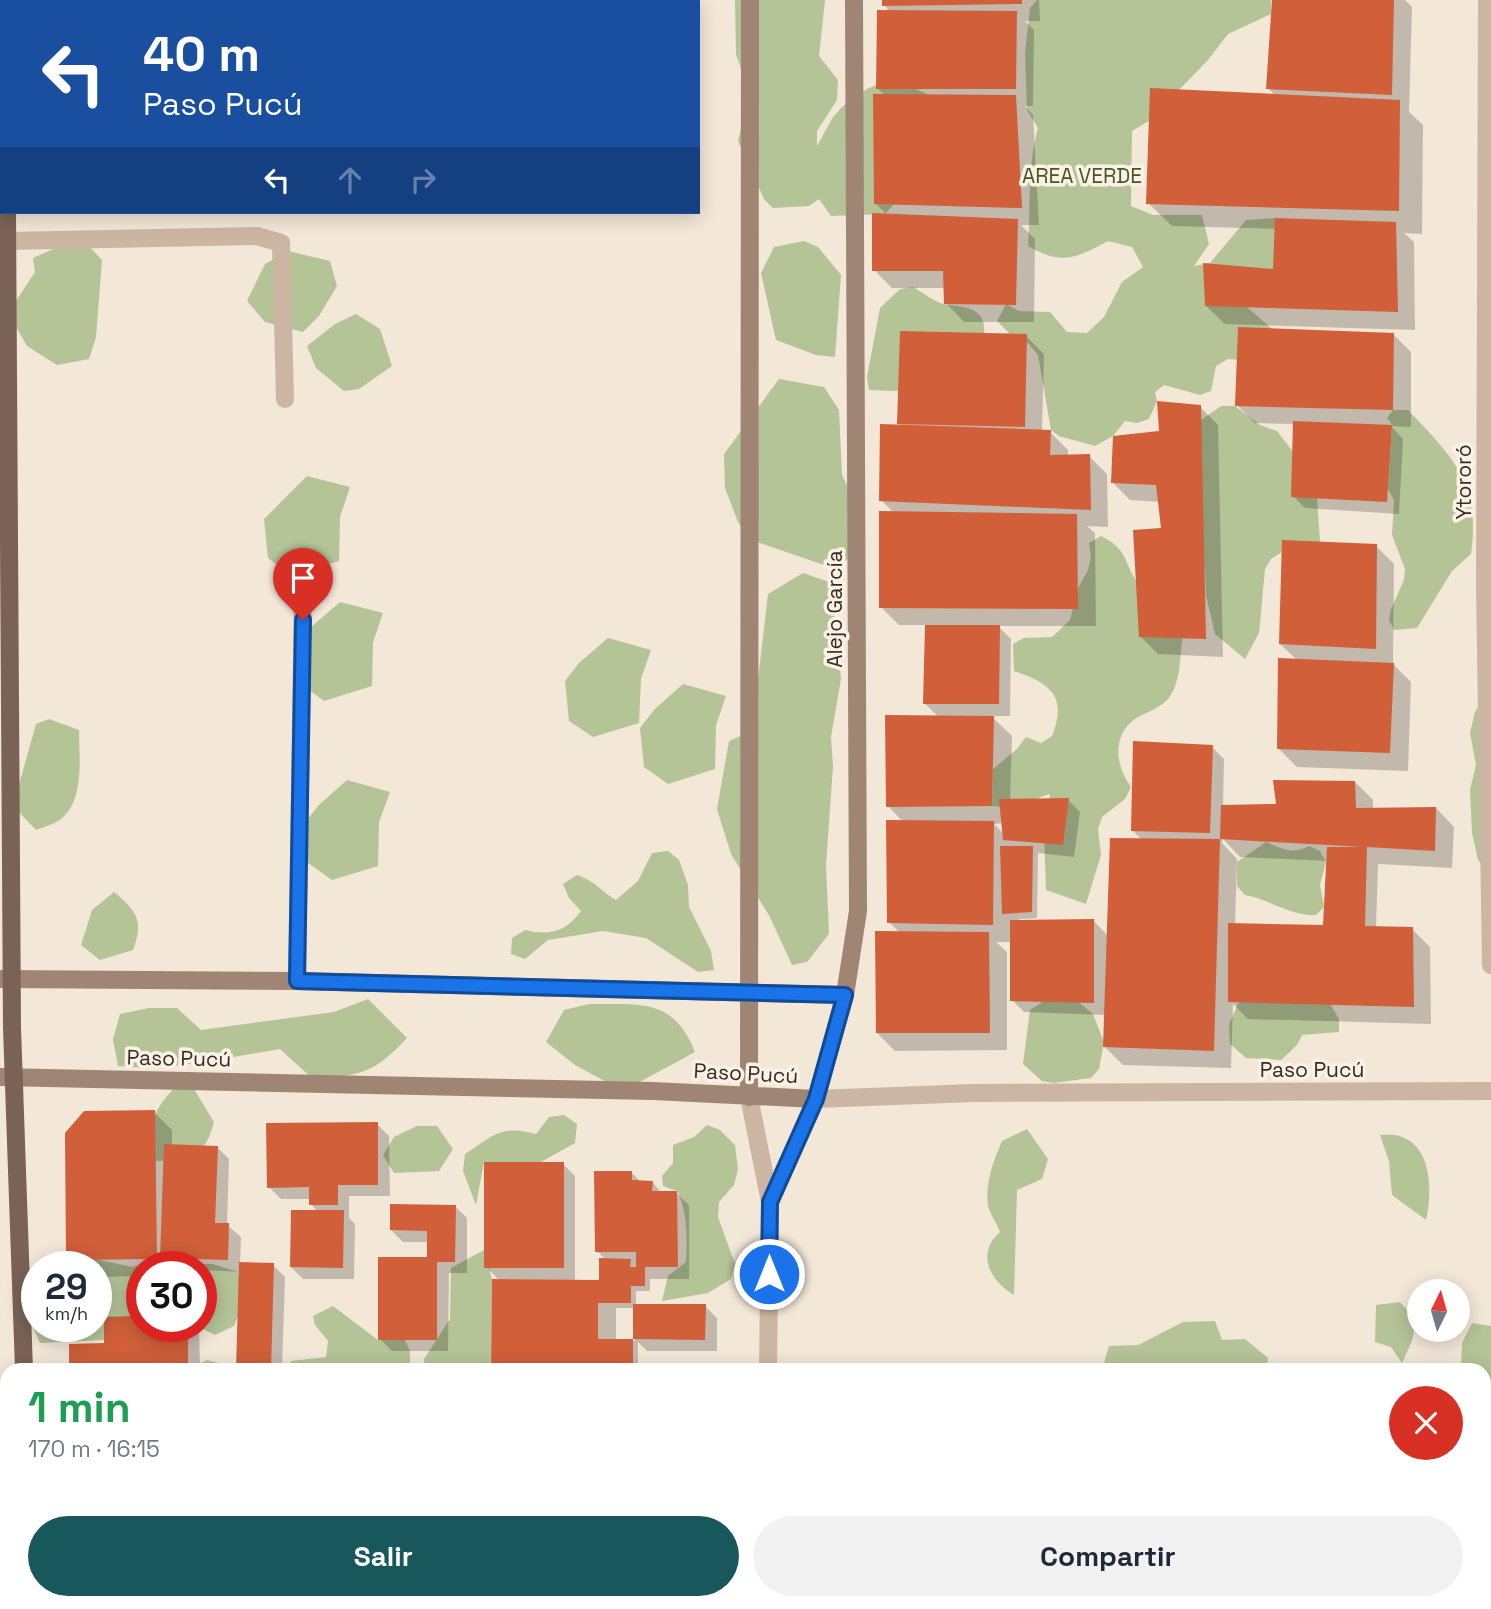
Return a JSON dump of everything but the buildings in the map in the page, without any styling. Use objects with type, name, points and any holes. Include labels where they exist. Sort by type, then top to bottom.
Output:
[{"type":"main road","points":[[6,214],[7,1077],[24,1363]]},
{"type":"street","name":"Alejo García","points":[[750,0],[749,1097],[770,1202],[768,1363]]},
{"type":"street","name":"Alejo García","points":[[770,1202],[816,1099],[845,995],[858,911],[855,0]]},
{"type":"street","name":"Ytororó","points":[[1488,0],[1491,965]]},
{"type":"street","points":[[6,241],[257,236],[281,243],[285,399]]},
{"type":"street","points":[[297,981],[303,593]]},
{"type":"street","points":[[7,979],[297,981],[845,995]]},
{"type":"street","name":"Paso Pucú","points":[[7,1077],[653,1091],[816,1099],[973,1093],[1491,1091]]},
{"type":"green space","points":[[735,0],[825,0],[819,56],[838,80],[837,100],[817,131],[817,146],[833,117],[843,106],[867,89],[892,78],[927,94],[928,112],[894,204],[885,214],[831,216],[819,199],[809,206],[773,208],[764,199],[738,141],[750,92],[736,55]]},
{"type":"green space","name":"AREA VERDE","points":[[1037,0],[1271,0],[1271,14],[1228,34],[1180,89],[1176,105],[1132,131],[1131,206],[1153,215],[1202,215],[1209,244],[1194,266],[1210,263],[1246,220],[1275,218],[1288,227],[1292,251],[1247,307],[1271,328],[1274,342],[1255,361],[1228,359],[1216,366],[1211,391],[1200,395],[1164,385],[1155,392],[1157,401],[1149,419],[1137,423],[1125,421],[1113,436],[1095,446],[1059,436],[1051,430],[1038,355],[1028,343],[1013,337],[997,321],[1006,304],[1019,311],[1050,312],[1067,332],[1087,333],[1104,317],[1122,282],[1143,267],[1132,247],[1108,241],[1077,256],[1059,258],[1028,246],[1031,172],[1038,128],[1027,110],[1025,53],[1030,8]]},
{"type":"green space","points":[[80,237],[102,260],[96,337],[89,359],[57,365],[27,346],[8,313],[35,272],[33,258]]},
{"type":"green space","points":[[804,241],[818,247],[841,275],[835,357],[816,355],[776,340],[761,273],[774,247]]},
{"type":"green space","points":[[288,251],[330,261],[337,286],[319,316],[303,332],[265,322],[247,301],[265,264]]},
{"type":"green space","points":[[913,287],[940,303],[972,309],[984,324],[984,333],[906,370],[898,391],[869,390],[867,377],[880,308],[900,289]]},
{"type":"green space","points":[[356,314],[380,329],[392,366],[359,389],[344,391],[316,368],[307,346],[335,324]]},
{"type":"green space","points":[[779,379],[824,387],[839,410],[842,475],[856,504],[856,539],[847,560],[827,566],[751,540],[738,522],[725,488],[724,454]]},
{"type":"green space","points":[[1221,406],[1235,406],[1260,425],[1277,431],[1316,482],[1320,542],[1282,552],[1271,559],[1265,569],[1259,633],[1245,659],[1215,634],[1195,521],[1201,420]]},
{"type":"green space","points":[[1393,410],[1408,410],[1438,442],[1460,473],[1472,509],[1473,530],[1471,554],[1452,571],[1417,628],[1394,630],[1389,620],[1404,580],[1405,569],[1392,535],[1394,500],[1388,489],[1392,425],[1387,418]]},
{"type":"green space","points":[[307,476],[350,487],[340,517],[339,561],[291,576],[268,558],[264,519]]},
{"type":"green space","points":[[1101,536],[1116,545],[1141,588],[1183,635],[1178,677],[1168,699],[1135,719],[1122,734],[1119,761],[1131,787],[1125,799],[1102,817],[1098,829],[1101,855],[1086,904],[1046,890],[1044,833],[1052,806],[1049,794],[1011,808],[992,806],[993,769],[1017,749],[1026,737],[1041,743],[1052,736],[1058,711],[1056,701],[1046,686],[1014,671],[1013,644],[1024,638],[1052,637],[1070,620],[1078,588],[1088,570],[1091,557],[1089,543]]},
{"type":"green space","points":[[803,573],[832,583],[841,679],[831,737],[833,766],[826,865],[829,934],[807,962],[792,965],[770,917],[731,854],[717,809],[729,741],[752,731],[768,594]]},
{"type":"green space","points":[[340,602],[383,613],[373,642],[372,686],[324,701],[301,684],[311,627]]},
{"type":"green space","points":[[608,638],[651,650],[641,679],[639,723],[593,737],[569,721],[565,681],[579,663]]},
{"type":"green space","points":[[683,684],[726,696],[716,725],[715,769],[668,784],[644,767],[640,728],[654,710]]},
{"type":"green space","points":[[1487,692],[1491,874],[1478,860],[1472,833],[1470,790],[1476,765],[1470,733],[1475,712]]},
{"type":"green space","points":[[49,719],[79,730],[79,778],[69,811],[58,821],[36,830],[13,806],[36,724]]},
{"type":"green space","points":[[347,780],[390,792],[379,822],[378,866],[332,880],[308,863],[304,824],[318,806]]},
{"type":"green space","points":[[1266,842],[1288,850],[1309,846],[1320,851],[1326,862],[1320,885],[1324,907],[1316,915],[1297,913],[1245,895],[1237,886],[1237,862]]},
{"type":"green space","points":[[668,851],[679,860],[688,885],[689,907],[711,951],[714,970],[698,972],[646,938],[603,931],[548,940],[525,959],[511,954],[512,938],[525,930],[542,933],[556,931],[569,924],[581,911],[569,898],[563,884],[577,875],[589,880],[616,900],[638,881],[652,853]]},
{"type":"green space","points":[[114,892],[133,911],[138,931],[133,950],[100,960],[81,945],[92,910]]},
{"type":"green space","points":[[1050,997],[1076,1000],[1093,1014],[1104,1042],[1099,1069],[1091,1078],[1053,1083],[1042,1081],[1023,1064],[1030,1010]]},
{"type":"green space","points":[[1326,997],[1339,1019],[1339,1032],[1302,1035],[1297,1045],[1281,1060],[1246,1058],[1230,1044],[1229,1024],[1239,1002]]},
{"type":"green space","points":[[368,999],[407,1038],[375,1066],[355,1074],[313,1079],[280,1049],[178,1065],[118,1066],[113,1040],[120,1014],[149,1008],[177,1008],[201,1030],[334,1012]]},
{"type":"green space","points":[[589,1004],[639,1005],[665,1013],[676,1021],[686,1034],[695,1052],[623,1091],[575,1065],[546,1042],[564,1010]]},
{"type":"green space","points":[[175,1087],[194,1089],[214,1122],[206,1143],[194,1155],[177,1160],[155,1161],[153,1121],[160,1105]]},
{"type":"green space","points":[[564,1115],[577,1124],[575,1143],[541,1162],[484,1162],[476,1205],[463,1171],[465,1154],[491,1137],[506,1131],[536,1134],[549,1117]]},
{"type":"green space","points":[[707,1125],[720,1130],[735,1145],[738,1169],[734,1185],[719,1202],[718,1217],[735,1264],[731,1279],[708,1293],[662,1301],[668,1276],[686,1262],[687,1244],[681,1199],[677,1191],[663,1186],[662,1176],[673,1163],[673,1145],[694,1137]]},
{"type":"green space","points":[[417,1126],[437,1126],[453,1149],[439,1171],[394,1173],[383,1155],[394,1137]]},
{"type":"green space","points":[[1027,1129],[1048,1159],[1042,1179],[1017,1190],[1014,1295],[998,1282],[989,1266],[989,1249],[1000,1232],[988,1206],[988,1189],[1002,1141]]},
{"type":"green space","points":[[1380,1135],[1402,1137],[1420,1151],[1428,1173],[1426,1220],[1392,1195],[1389,1161]]},
{"type":"green space","points":[[484,1250],[492,1279],[491,1363],[424,1363],[424,1359],[450,1319],[451,1268]]},
{"type":"green space","points":[[112,1263],[126,1266],[126,1324],[112,1334]]},
{"type":"green space","points":[[217,1265],[238,1272],[249,1287],[234,1326],[217,1334]]},
{"type":"green space","points":[[1400,1302],[1407,1310],[1407,1342],[1412,1342],[1402,1363],[1391,1347],[1375,1342],[1376,1305]]},
{"type":"green space","points":[[333,1306],[378,1340],[405,1340],[410,1351],[410,1363],[290,1363],[326,1357],[328,1341],[315,1325],[313,1316]]},
{"type":"green space","points":[[1215,1321],[1222,1340],[1245,1339],[1268,1358],[1267,1363],[1104,1363],[1109,1346],[1138,1345],[1183,1322]]},
{"type":"green space","points":[[1472,1323],[1491,1326],[1491,1363],[1461,1363],[1462,1343],[1470,1342]]},
{"type":"route","points":[[303,620],[297,981],[845,995],[816,1099],[770,1202],[769,1274]]}]
